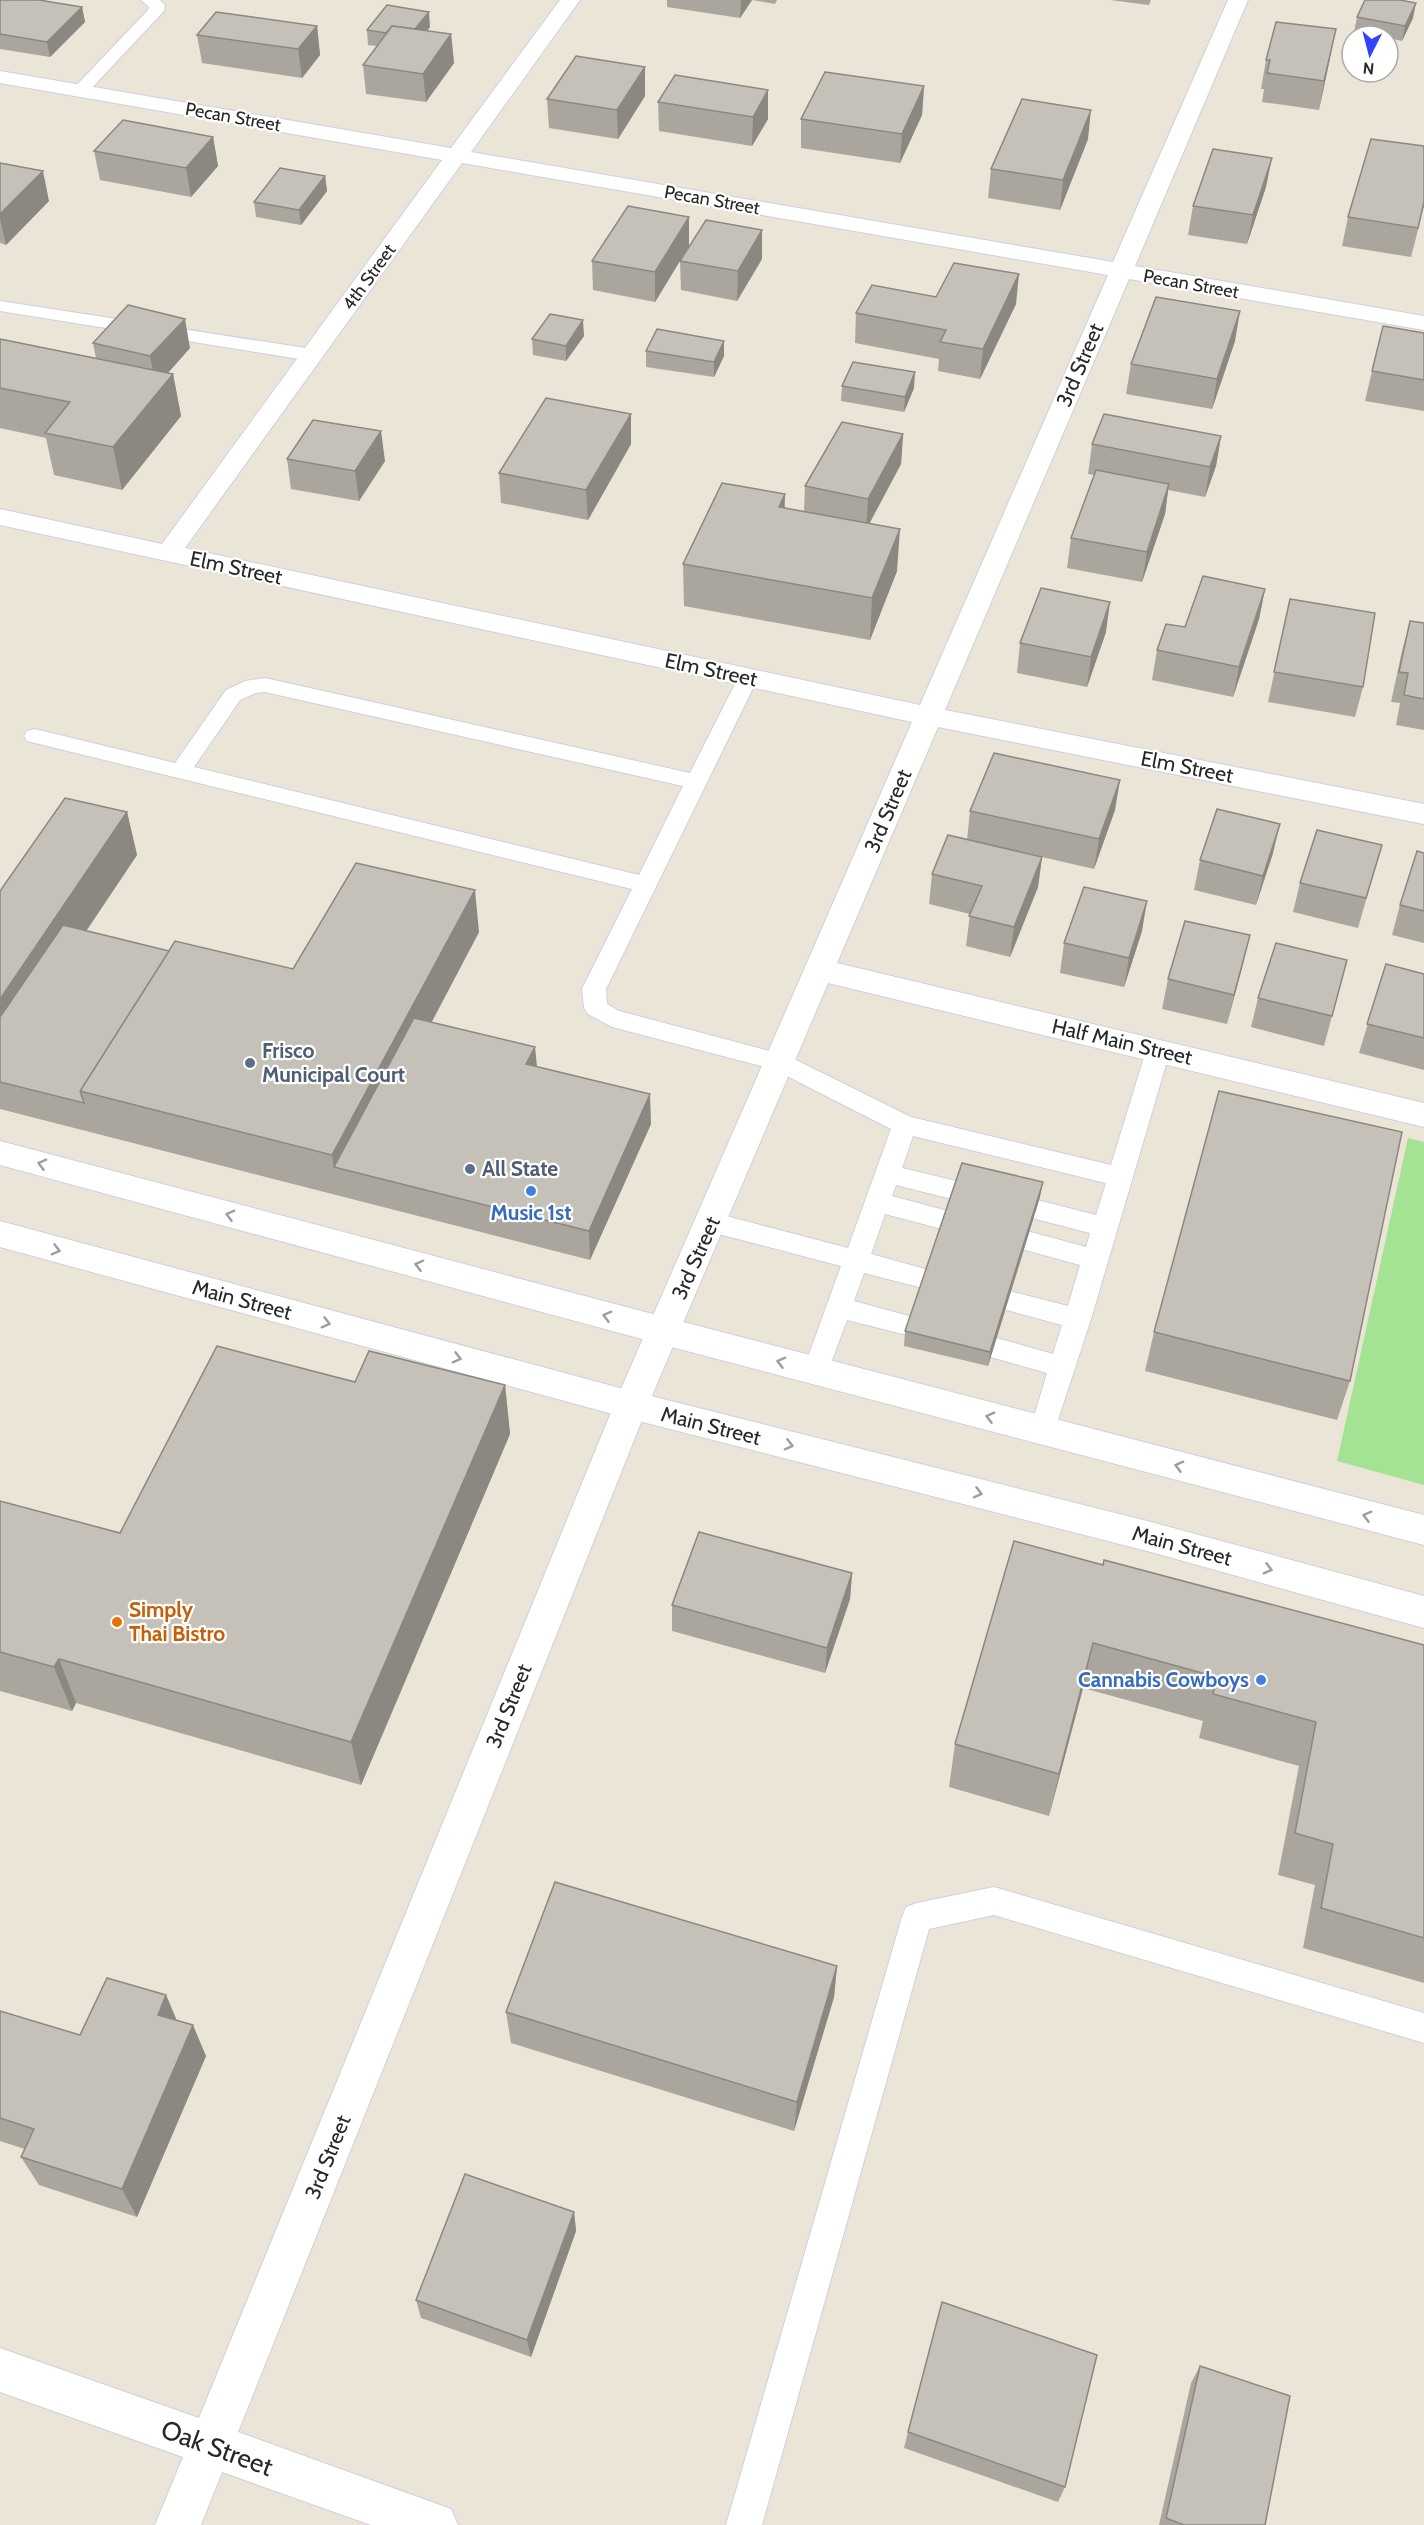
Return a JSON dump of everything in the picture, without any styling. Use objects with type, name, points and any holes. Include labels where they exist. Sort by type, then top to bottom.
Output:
[{"type":"street","name":"4th Street","points":[[168,553],[570,0]]},
{"type":"street","name":"3rd Street","points":[[178,2525],[631,1405],[1238,0]]},
{"type":"street","name":"Pecan Street","points":[[0,77],[1424,323]]},
{"type":"street","name":"Elm Street","points":[[0,518],[929,716],[1424,814]]},
{"type":"street","name":"Half Main Street","points":[[819,970],[1424,1114]]},
{"type":"street","points":[[0,1153],[664,1331],[1424,1530]]},
{"type":"street","name":"Main Street","points":[[0,1234],[631,1405],[1151,1537],[1424,1612]]},
{"type":"street","name":"Oak Street","points":[[0,2370],[435,2525]]},
{"type":"lane","points":[[80,91],[156,11],[157,5],[149,0]]},
{"type":"lane","points":[[0,306],[312,355]]},
{"type":"lane","points":[[748,678],[594,989],[596,1008],[612,1018],[780,1062],[905,1125],[1120,1177]]},
{"type":"lane","points":[[180,771],[233,695],[252,686],[265,686],[696,782]]},
{"type":"lane","points":[[35,736],[646,885]]},
{"type":"lane","points":[[1043,1430],[1158,1051]]},
{"type":"lane","points":[[816,1371],[905,1125]]},
{"type":"lane","points":[[888,1174],[956,1190]]},
{"type":"lane","points":[[878,1202],[946,1220]]},
{"type":"lane","points":[[1037,1210],[1105,1227]]},
{"type":"lane","points":[[711,1222],[927,1279]]},
{"type":"lane","points":[[1027,1241],[1095,1259]]},
{"type":"lane","points":[[1009,1301],[1078,1319]]},
{"type":"lane","points":[[840,1308],[910,1326]]},
{"type":"lane","points":[[993,1348],[1063,1367]]},
{"type":"lane","points":[[744,2525],[917,1917],[994,1900],[1424,2028]]},
{"type":"green space","points":[[1408,1138],[1424,1142],[1424,1485],[1337,1461]]},
{"type":"building","points":[[0,0],[39,0],[82,7],[47,42],[0,34]]},
{"type":"building","points":[[1365,0],[1400,0],[1416,3],[1405,26],[1357,17]]},
{"type":"building","points":[[387,5],[429,12],[415,29],[392,26],[386,33],[367,30]]},
{"type":"building","points":[[216,12],[317,26],[298,49],[197,35]]},
{"type":"building","points":[[1276,22],[1336,29],[1324,81],[1267,73],[1270,60],[1266,60]]},
{"type":"building","points":[[392,26],[451,34],[423,74],[363,65]]},
{"type":"building","points":[[576,56],[645,67],[617,110],[547,99]]},
{"type":"building","points":[[825,72],[924,86],[902,134],[801,119]]},
{"type":"building","points":[[675,75],[768,90],[753,117],[658,102]]},
{"type":"building","points":[[1022,99],[1091,110],[1063,180],[991,169]]},
{"type":"building","points":[[123,120],[213,137],[186,168],[94,151]]},
{"type":"building","points":[[1371,139],[1424,146],[1424,202],[1418,228],[1348,217]]},
{"type":"building","points":[[1213,149],[1272,158],[1253,215],[1193,206]]},
{"type":"building","points":[[0,163],[43,171],[0,214]]},
{"type":"building","points":[[280,168],[325,176],[299,210],[254,202]]},
{"type":"building","points":[[628,206],[689,217],[655,272],[592,261]]},
{"type":"building","points":[[706,220],[762,230],[738,271],[680,261]]},
{"type":"building","points":[[954,263],[1019,274],[983,349],[940,342],[946,330],[856,313],[872,285],[936,297]]},
{"type":"building","points":[[1156,297],[1240,311],[1217,379],[1131,364]]},
{"type":"building","points":[[128,305],[185,319],[150,356],[93,343]]},
{"type":"building","points":[[550,314],[583,320],[566,346],[532,339]]},
{"type":"building","points":[[1383,326],[1424,333],[1424,380],[1372,371]]},
{"type":"building","points":[[657,329],[724,341],[714,362],[646,351]]},
{"type":"building","points":[[0,339],[173,374],[113,447],[45,433],[70,402],[0,388]]},
{"type":"building","points":[[853,362],[915,372],[905,397],[842,386]]},
{"type":"building","points":[[546,398],[631,414],[586,490],[499,473]]},
{"type":"building","points":[[1104,414],[1221,436],[1210,467],[1092,444]]},
{"type":"building","points":[[313,420],[381,431],[355,471],[287,459]]},
{"type":"building","points":[[842,422],[903,434],[868,499],[805,486]]},
{"type":"building","points":[[1096,470],[1169,484],[1147,552],[1071,538]]},
{"type":"building","points":[[722,483],[785,494],[779,507],[900,529],[872,598],[683,564]]},
{"type":"building","points":[[1203,576],[1265,589],[1239,667],[1157,650],[1166,624],[1185,627]]},
{"type":"building","points":[[1041,588],[1110,602],[1091,657],[1020,643]]},
{"type":"building","points":[[1290,599],[1375,613],[1363,687],[1274,672]]},
{"type":"building","points":[[1410,621],[1424,623],[1424,699],[1404,695],[1408,673],[1399,672]]},
{"type":"building","points":[[994,753],[1120,780],[1099,839],[970,811]]},
{"type":"building","points":[[65,798],[127,812],[0,999],[0,891]]},
{"type":"building","points":[[1217,809],[1280,824],[1263,876],[1200,860]]},
{"type":"building","points":[[1317,830],[1382,845],[1366,898],[1300,883]]},
{"type":"building","points":[[948,835],[1042,857],[1014,927],[969,916],[982,886],[932,874]]},
{"type":"building","points":[[1417,851],[1424,853],[1424,911],[1400,905]]},
{"type":"building","points":[[356,863],[475,890],[332,1155],[80,1091],[175,941],[293,969]]},
{"type":"building","points":[[1084,887],[1147,901],[1129,958],[1064,943]]},
{"type":"building","points":[[1185,921],[1250,935],[1234,995],[1168,979]]},
{"type":"building","points":[[63,925],[169,951],[80,1091],[84,1103],[0,1082],[0,1017]]},
{"type":"building","points":[[1276,943],[1347,960],[1332,1016],[1258,998]]},
{"type":"building","points":[[1386,964],[1424,974],[1424,1038],[1367,1024]]},
{"type":"building","points":[[414,1018],[535,1047],[526,1064],[650,1094],[589,1231],[334,1167]]},
{"type":"building","points":[[1219,1091],[1402,1132],[1350,1381],[1154,1332]]},
{"type":"building","points":[[962,1163],[1043,1182],[990,1352],[905,1331]]},
{"type":"building","points":[[217,1346],[355,1382],[369,1351],[505,1385],[351,1742],[59,1659],[54,1667],[0,1652],[0,1501],[120,1533]]},
{"type":"building","points":[[699,1532],[852,1573],[827,1648],[672,1605]]},
{"type":"building","points":[[1014,1541],[1103,1565],[1104,1560],[1424,1645],[1424,1938],[1321,1908],[1333,1844],[1295,1833],[1316,1722],[1213,1694],[1217,1677],[1093,1643],[1059,1774],[955,1744]]},
{"type":"building","points":[[555,1882],[837,1966],[797,2102],[506,2012]]},
{"type":"building","points":[[107,1978],[166,1995],[158,2015],[193,2025],[122,2189],[21,2157],[34,2129],[0,2118],[0,2011],[80,2035]]},
{"type":"building","points":[[465,2174],[574,2212],[527,2340],[416,2300]]},
{"type":"building","points":[[942,2302],[1097,2355],[1065,2487],[908,2432]]},
{"type":"building","points":[[1200,2366],[1290,2396],[1265,2525],[1184,2525],[1166,2518]]},
{"type":"place","name":"Frisco Municipal Court","points":[[250,1063]]},
{"type":"place","name":"All State","points":[[470,1169]]},
{"type":"place","name":"Music 1st","points":[[531,1191]]},
{"type":"place","name":"Simply Thai Bistro","points":[[117,1622]]},
{"type":"place","name":"Cannabis Cowboys","points":[[1261,1680]]}]
